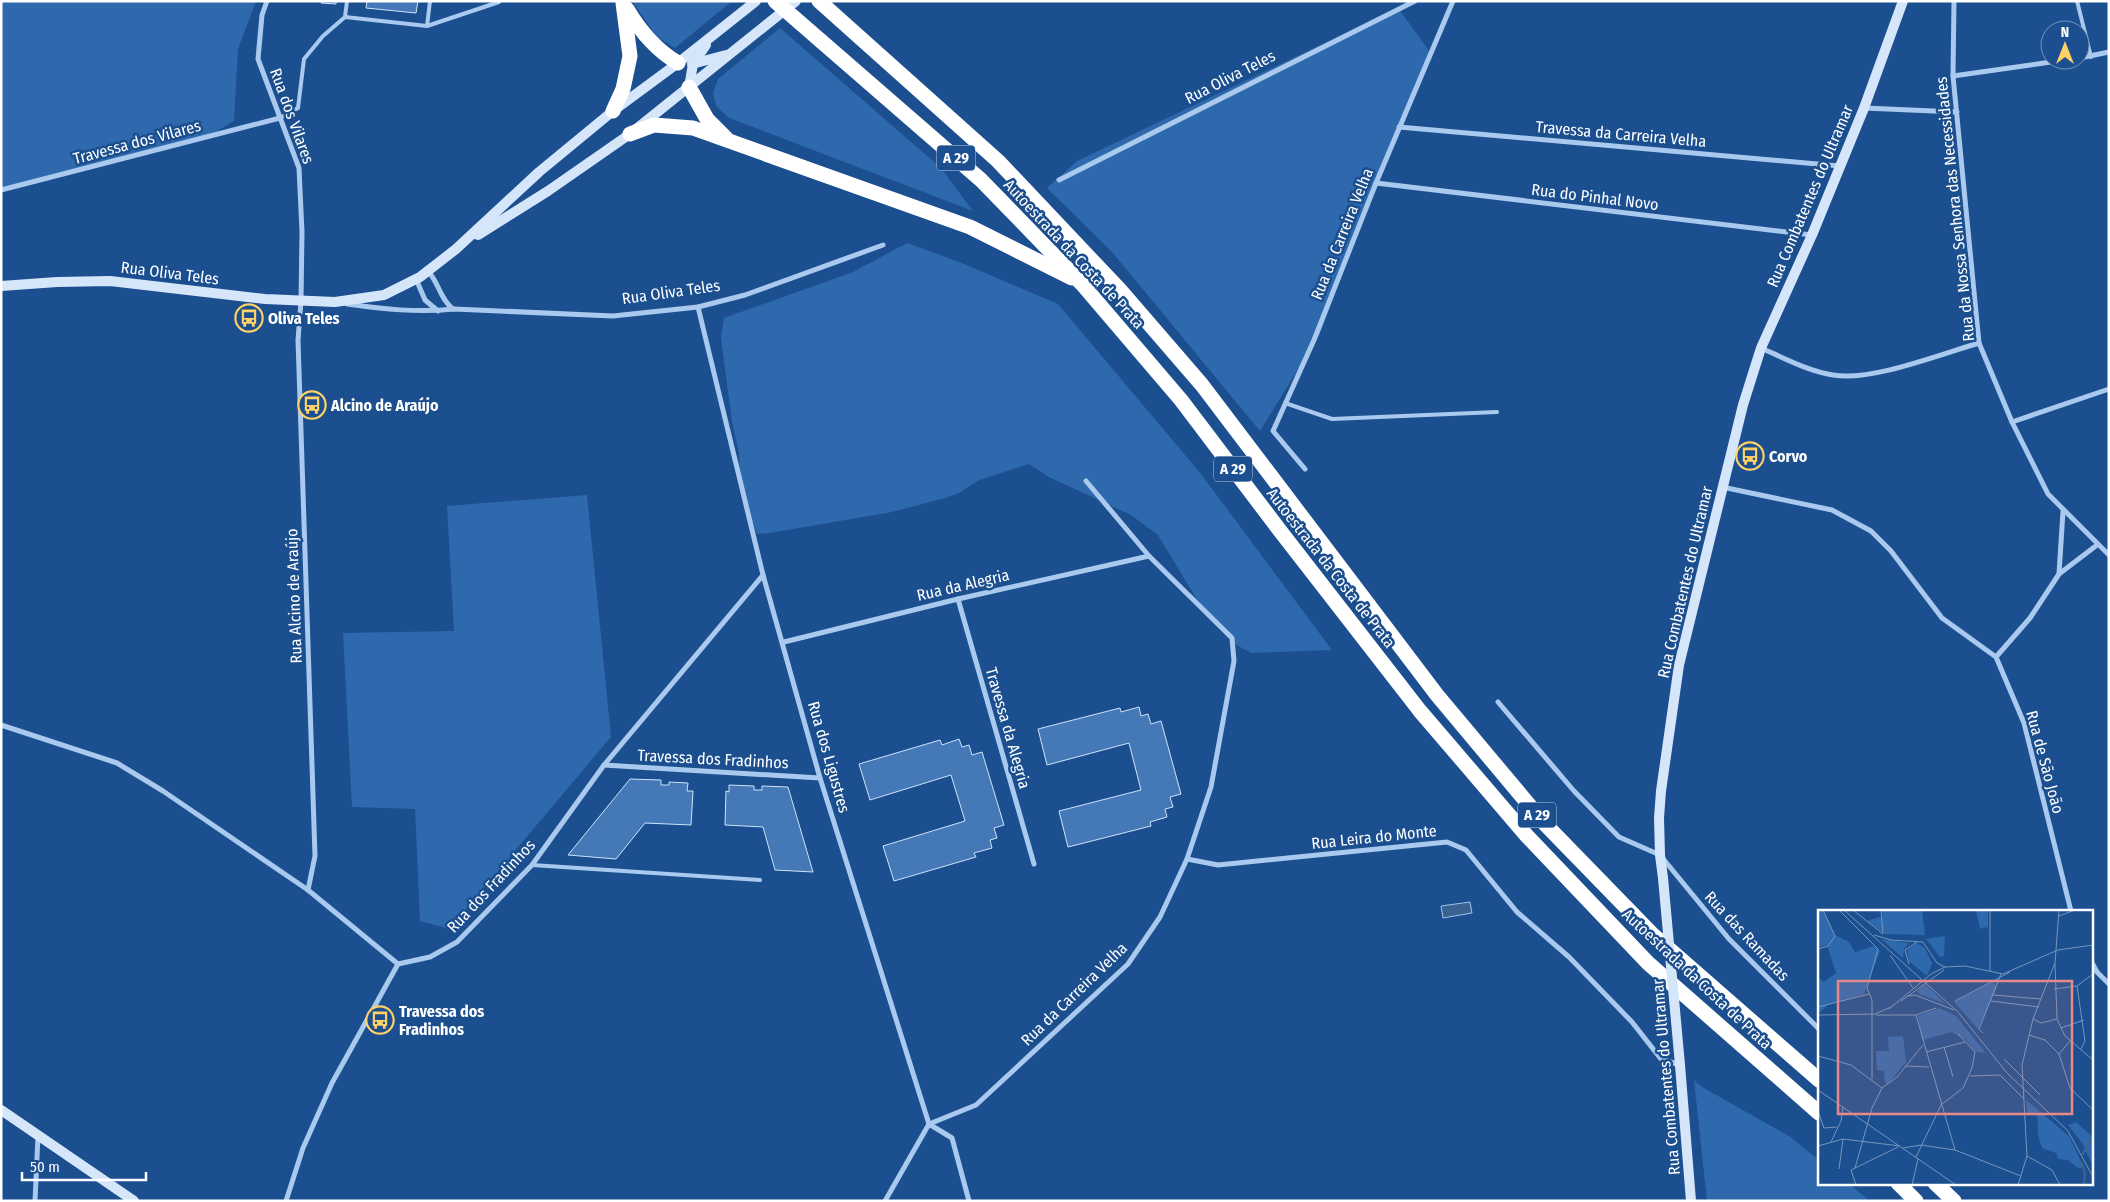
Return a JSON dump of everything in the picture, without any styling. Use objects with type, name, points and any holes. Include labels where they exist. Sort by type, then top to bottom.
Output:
[{"type":"highway","name":"Autoestrada da Costa de Prata","points":[[775,1],[981,180],[1082,284],[1181,400],[1280,532],[1420,711],[1527,836],[1648,963],[1818,1112]]},
{"type":"highway","name":"Autoestrada da Costa de Prata","points":[[820,1],[998,161],[1120,290],[1202,385],[1436,695],[1545,824],[1653,935],[1818,1079]]},
{"type":"highway","points":[[622,2],[638,28],[665,55],[686,63]]},
{"type":"highway","points":[[613,111],[623,89],[630,56],[622,2]]},
{"type":"highway","points":[[689,87],[707,119],[728,140]]},
{"type":"highway","points":[[630,134],[654,125],[693,128],[970,227],[1082,284]]},
{"type":"highway","points":[[1899,1184],[1916,1201]]},
{"type":"highway","points":[[1936,1184],[1954,1201]]},
{"type":"main road","name":"Rua Oliva Teles","points":[[1,286],[48,282],[110,281],[265,299],[335,302],[384,295],[416,279],[456,249],[539,172],[613,111],[686,63],[713,36],[756,1]]},
{"type":"main road","name":"Rua Oliva Teles","points":[[456,249],[548,191],[630,134],[796,1]]},
{"type":"main road","name":"Rua Combatentes do Ultramar","points":[[1691,1201],[1660,855],[1659,818],[1664,767],[1679,665],[1743,405],[1761,348],[1812,236],[1864,108],[1903,1]]},
{"type":"main road","points":[[689,87],[686,63],[730,54]]},
{"type":"main road","points":[[1,1110],[134,1201]]},
{"type":"street","name":"Rua dos Vilares","points":[[267,1],[262,15],[258,59],[299,168],[302,232],[301,301]]},
{"type":"street","name":"Rua Oliva Teles","points":[[1059,180],[1415,1]]},
{"type":"street","name":"Rua da Carreira Velha","points":[[1305,469],[1273,431],[1314,340],[1376,183],[1453,1]]},
{"type":"street","name":"Rua da Nossa Senhora das Necessidades","points":[[1954,1],[1954,76],[1979,343],[2012,422],[2048,494],[2109,555]]},
{"type":"street","points":[[2091,56],[2109,52]]},
{"type":"street","points":[[1954,76],[2040,64]]},
{"type":"street","points":[[1864,108],[1957,112]]},
{"type":"street","name":"Travessa dos Vilares","points":[[1,190],[280,118]]},
{"type":"street","name":"Travessa da Carreira Velha","points":[[1400,127],[1840,166]]},
{"type":"street","name":"Rua do Pinhal Novo","points":[[1376,183],[1812,236]]},
{"type":"street","name":"Rua Oliva Teles","points":[[335,302],[382,309],[613,316],[698,307],[745,295],[883,245]]},
{"type":"street","points":[[428,271],[436,279],[445,303],[454,310]]},
{"type":"street","points":[[416,279],[425,300],[438,311]]},
{"type":"street","name":"Rua Alcino de Araújo","points":[[301,301],[298,340],[315,856],[308,890]]},
{"type":"street","name":"Rua dos Ligustres","points":[[698,307],[763,575],[784,642],[820,778],[929,1124]]},
{"type":"street","points":[[1761,348],[1813,370],[1835,376],[1871,375],[1979,343]]},
{"type":"street","points":[[2012,422],[2109,389]]},
{"type":"street","points":[[1086,481],[1149,556]]},
{"type":"street","points":[[1722,487],[1832,510],[1871,531],[1890,551],[1942,618],[1996,657],[2030,618],[2059,574],[2097,545]]},
{"type":"street","points":[[2059,574],[2063,511]]},
{"type":"street","name":"Rua da Carreira Velha","points":[[929,1124],[976,1105],[1128,964],[1160,917],[1187,859],[1211,787],[1234,661],[1232,638],[1149,556]]},
{"type":"street","name":"Rua da Alegria","points":[[784,642],[958,599],[1149,556]]},
{"type":"street","name":"Rua dos Fradinhos","points":[[398,964],[430,957],[457,942],[532,865],[604,766],[763,575]]},
{"type":"street","name":"Travessa da Alegria","points":[[958,599],[1034,864]]},
{"type":"street","name":"Rua de São João","points":[[1996,657],[2024,723],[2071,910]]},
{"type":"street","points":[[1498,702],[1574,791],[1619,837],[1660,855]]},
{"type":"street","points":[[1,725],[117,763],[308,890],[398,964],[332,1083],[304,1148],[286,1201]]},
{"type":"street","name":"Travessa dos Fradinhos","points":[[604,766],[820,778]]},
{"type":"street","name":"Rua Leira do Monte","points":[[1187,859],[1218,865],[1446,842],[1466,850],[1517,912],[1576,963],[1632,1022],[1661,1059],[1680,1065]]},
{"type":"street","name":"Rua das Ramadas","points":[[1660,855],[1729,940],[1818,1028]]},
{"type":"street","points":[[2092,963],[2097,972],[2109,984]]},
{"type":"street","points":[[885,1201],[929,1124],[952,1138],[969,1201]]},
{"type":"street","points":[[35,1201],[38,1136]]},
{"type":"lane","points":[[280,118],[298,108],[304,59],[323,36],[345,17],[347,1]]},
{"type":"lane","points":[[427,26],[430,1]]},
{"type":"lane","points":[[2077,1],[2091,56]]},
{"type":"lane","points":[[345,17],[427,26],[499,2]]},
{"type":"lane","points":[[1285,403],[1332,419],[1497,412]]},
{"type":"lane","points":[[532,865],[760,880]]},
{"type":"shaded area","points":[[1,1],[256,1],[238,49],[234,121],[207,137],[1,191]]},
{"type":"shaded area","points":[[632,1],[732,1],[675,48],[657,37]]},
{"type":"shaded area","points":[[1398,8],[1430,52],[1380,171],[1320,334],[1260,431],[1112,252],[1047,188],[1077,161]]},
{"type":"shaded area","points":[[780,28],[941,168],[973,211],[729,118],[716,106],[713,93],[718,79]]},
{"type":"shaded area","points":[[907,243],[962,263],[1058,304],[1201,474],[1332,650],[1251,653],[1233,643],[1202,608],[1158,535],[1131,515],[1049,477],[1029,464],[979,480],[959,493],[945,498],[892,512],[757,534],[740,487],[739,453],[732,422],[721,338],[724,318],[853,272]]},
{"type":"shaded area","points":[[587,495],[611,737],[449,929],[420,921],[415,809],[352,807],[343,633],[454,631],[447,506]]},
{"type":"shaded area","points":[[1470,902],[1472,913],[1443,918],[1441,906]]},
{"type":"shaded area","points":[[1694,1080],[1702,1087],[1789,1136],[1818,1159],[1818,1184],[1849,1184],[1870,1201],[1707,1201]]},
{"type":"building","points":[[322,1],[336,1],[336,4],[321,3]]},
{"type":"building","points":[[367,1],[418,1],[416,13],[366,8]]},
{"type":"building","points":[[1139,707],[1141,716],[1148,714],[1151,724],[1161,721],[1181,794],[1170,797],[1173,807],[1165,809],[1167,817],[1150,822],[1151,826],[1068,847],[1059,811],[1141,790],[1129,743],[1047,765],[1038,729],[1120,708],[1121,712]]},
{"type":"building","points":[[959,739],[962,747],[969,745],[972,755],[982,752],[1004,825],[994,828],[997,838],[990,840],[992,848],[974,853],[976,857],[894,881],[883,846],[965,821],[951,775],[870,800],[859,764],[940,740],[942,745]]},
{"type":"building","points":[[630,779],[661,780],[661,785],[669,785],[669,782],[688,783],[687,791],[693,791],[691,825],[645,823],[616,859],[568,855]]},
{"type":"building","points":[[729,785],[754,786],[754,790],[762,790],[762,786],[788,787],[813,872],[775,870],[763,827],[725,825],[726,791],[729,792]]},
{"type":"place","name":"Oliva Teles","points":[[249,318]]},
{"type":"place","name":"Alcino de Araújo","points":[[312,405]]},
{"type":"place","name":"Corvo","points":[[1750,456]]},
{"type":"place","name":"Travessa dos Fradinhos","points":[[380,1020]]}]
